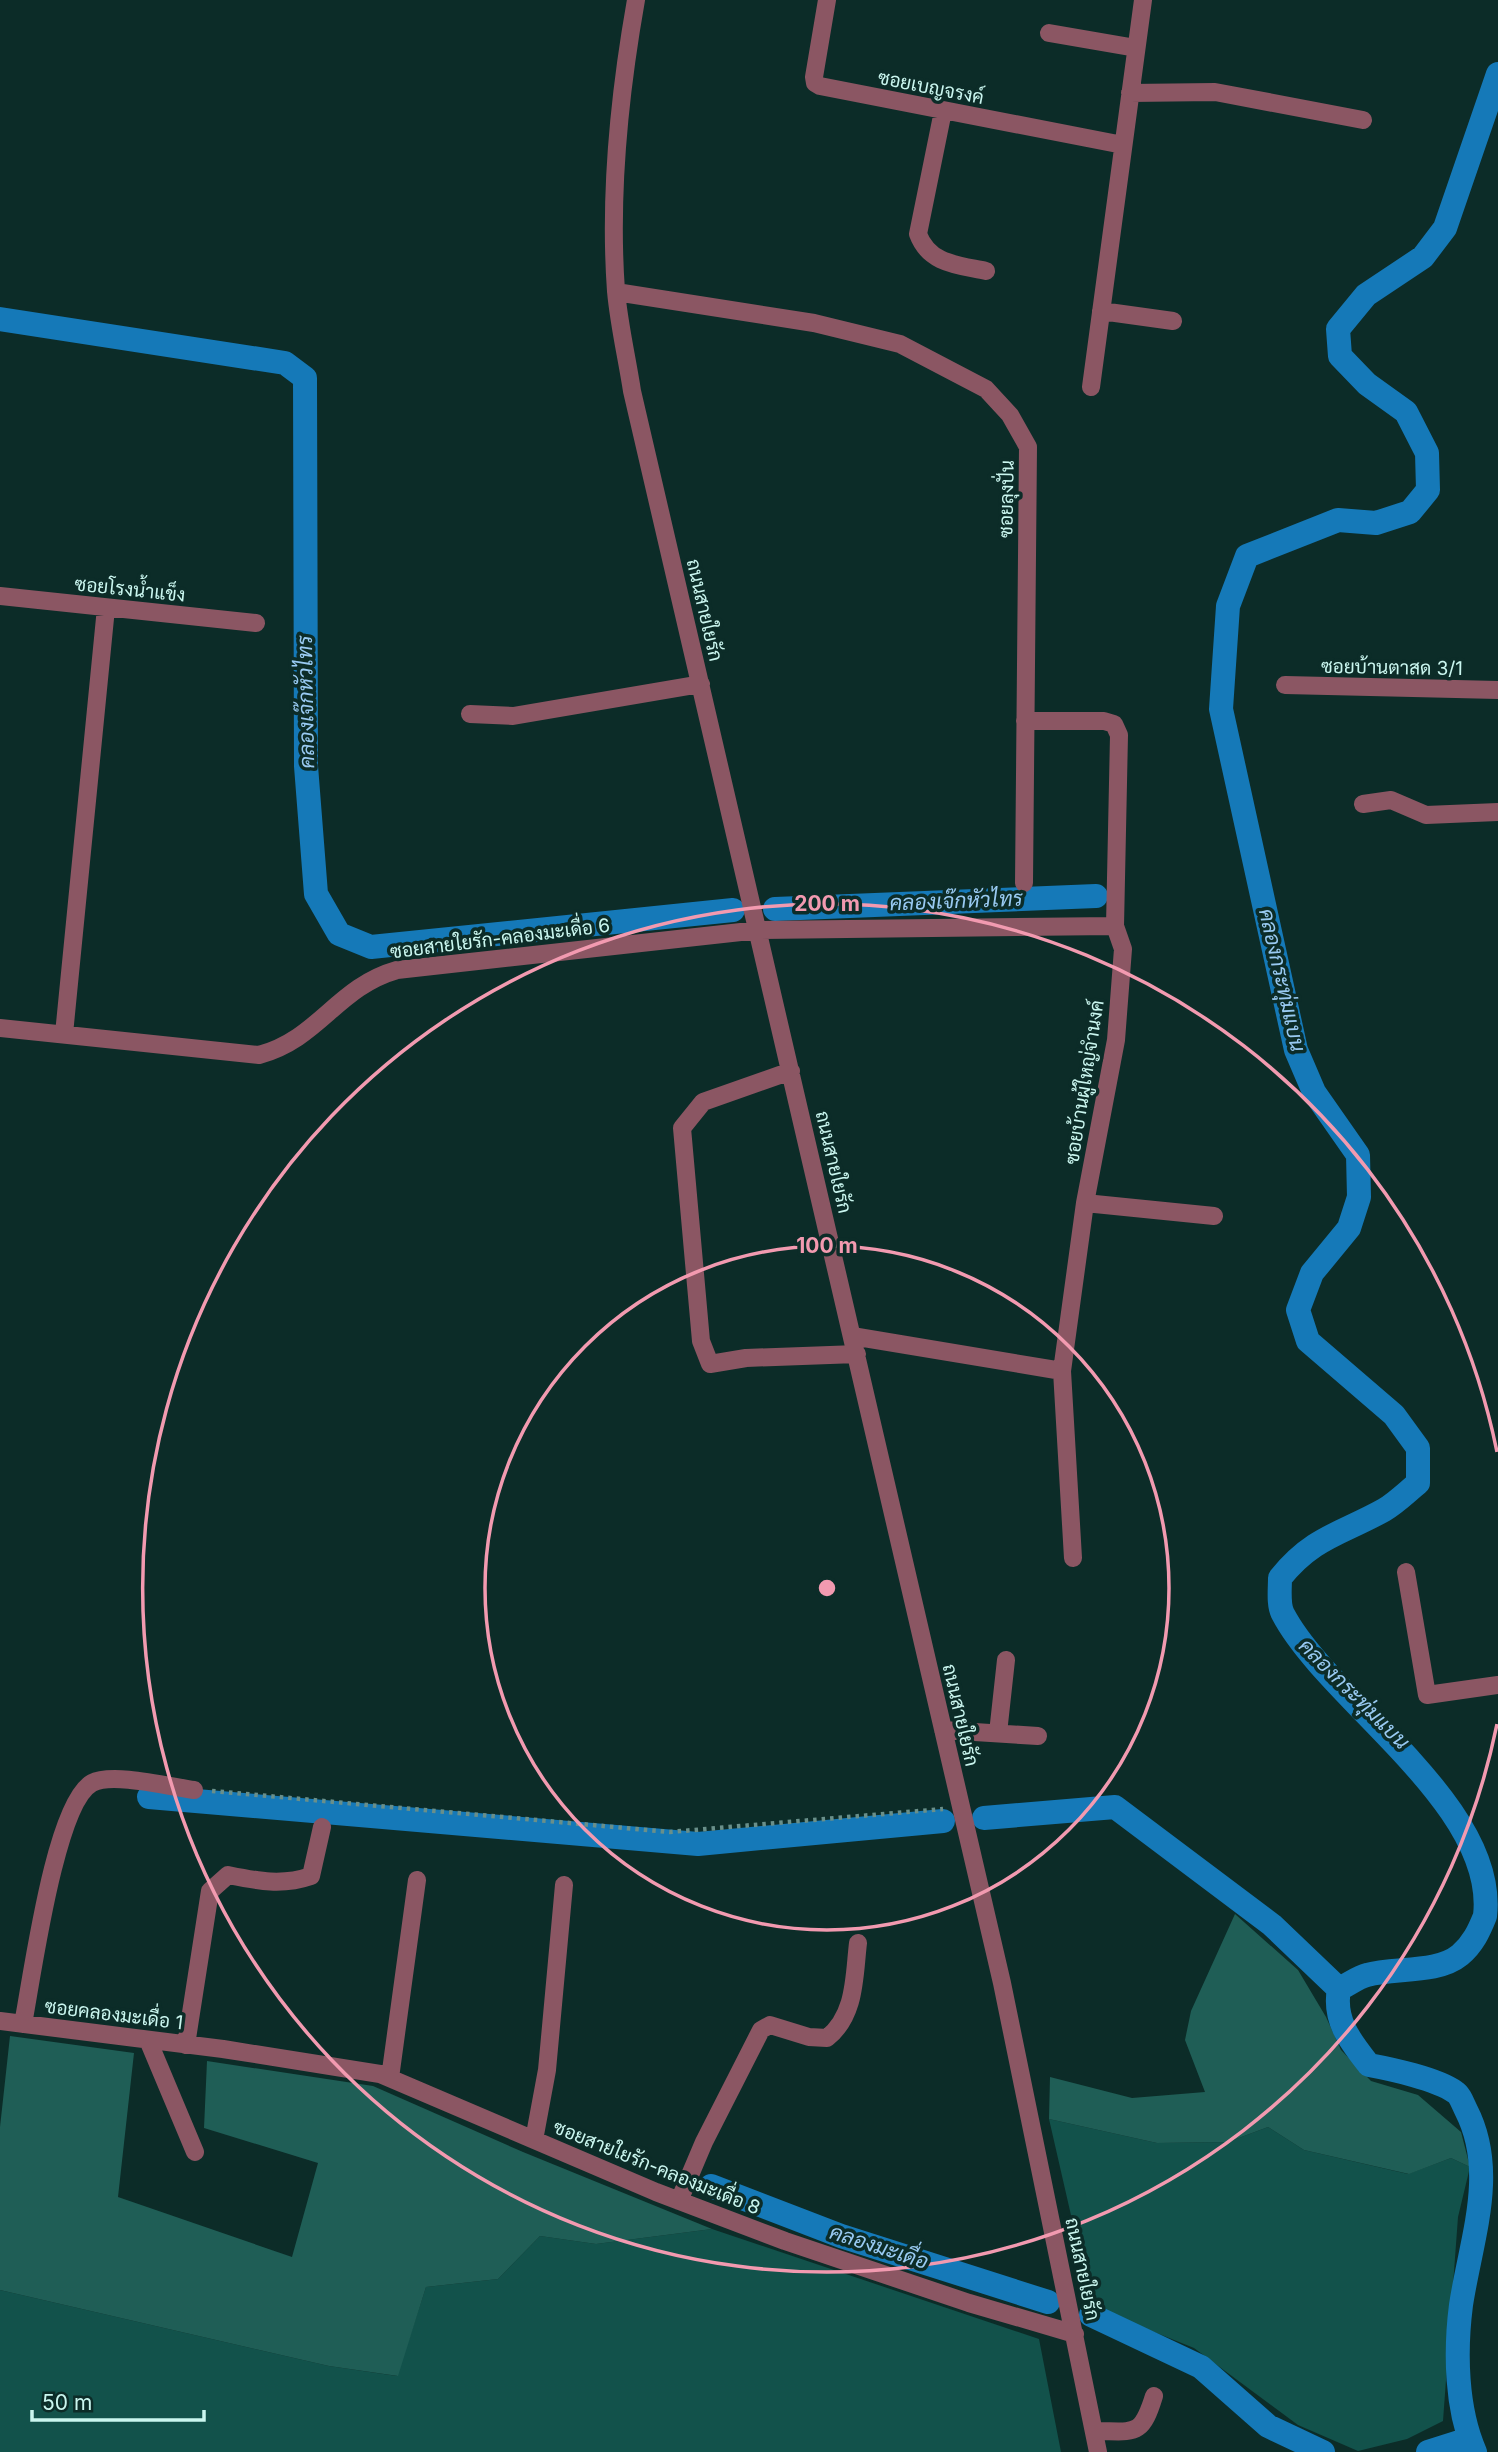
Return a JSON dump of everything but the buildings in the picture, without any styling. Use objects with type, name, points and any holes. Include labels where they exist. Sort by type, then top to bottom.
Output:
[{"type":"street","name":"ถนนสายใยรัก","points":[[636,0],[623,71],[617,140],[616,292],[632,391],[1002,1983],[1098,2452]]},
{"type":"street","name":"ซอยเบญจรงค์","points":[[827,0],[815,83],[943,111],[1124,145]]},
{"type":"street","points":[[1091,387],[1143,0]]},
{"type":"street","points":[[1049,33],[1136,48]]},
{"type":"street","points":[[1130,93],[1215,92],[1363,120]]},
{"type":"street","points":[[943,111],[918,234],[923,249],[938,260],[986,271]]},
{"type":"street","name":"ซอยลุงปั่น","points":[[616,292],[814,323],[900,344],[986,389],[1010,415],[1028,447],[1024,883]]},
{"type":"street","points":[[1101,311],[1173,321]]},
{"type":"street","name":"ซอยโรงน้ำแข็ง","points":[[0,596],[256,623]]},
{"type":"street","points":[[64,1034],[106,608]]},
{"type":"street","points":[[470,714],[513,716],[701,684]]},
{"type":"street","name":"ซอยบ้านตาสด 3/1","points":[[1285,685],[1498,690]]},
{"type":"street","name":"ซอยบ้านผู้ใหญ่จำนงค์","points":[[1025,721],[1104,721],[1114,724],[1119,735],[1115,926],[1123,949],[1116,1040],[1085,1203],[1062,1371],[1073,1558]]},
{"type":"street","points":[[1363,804],[1391,800],[1426,815],[1498,812]]},
{"type":"street","points":[[759,930],[1115,926]]},
{"type":"street","name":"ซอยสายใยรัก-คลองมะเดื่อ 6","points":[[0,1028],[259,1055],[282,1049],[304,1034],[360,984],[397,970],[759,930]]},
{"type":"street","points":[[791,1072],[703,1102],[682,1128],[701,1342],[710,1364],[746,1358],[857,1354]]},
{"type":"street","points":[[1085,1203],[1214,1216]]},
{"type":"street","points":[[852,1336],[1062,1371]]},
{"type":"street","points":[[1406,1572],[1427,1695],[1498,1685]]},
{"type":"street","points":[[998,1733],[1006,1660]]},
{"type":"street","points":[[943,1730],[1038,1736]]},
{"type":"street","points":[[23,2024],[57,1847],[78,1799],[92,1783],[109,1779],[194,1790]]},
{"type":"street","points":[[186,2045],[210,1891],[228,1875],[268,1883],[294,1882],[311,1877],[323,1827]]},
{"type":"street","points":[[390,2078],[417,1880]]},
{"type":"street","points":[[534,2140],[547,2070],[564,1885]]},
{"type":"street","points":[[679,2201],[704,2142],[761,2030],[770,2025],[810,2037],[827,2038],[837,2030],[852,2001],[858,1943]]},
{"type":"street","name":"ซอยคลองมะเดื่อ 1","points":[[0,2021],[223,2049]]},
{"type":"street","points":[[148,2040],[195,2152]]},
{"type":"street","name":"ซอยสายใยรัก-คลองมะเดื่อ 8","points":[[223,2049],[390,2078],[679,2201],[811,2250],[992,2311],[1075,2334]]},
{"type":"street","points":[[1094,2431],[1138,2429],[1146,2422],[1154,2396]]},
{"type":"path","points":[[194,1790],[670,1832],[961,1807]]},
{"type":"green space","points":[[1235,1914],[1298,1970],[1326,2017],[1341,2050],[1371,2081],[1418,2095],[1461,2132],[1470,2167],[1451,2158],[1409,2174],[1304,2150],[1268,2127],[1228,2142],[1157,2143],[1049,2119],[1050,2077],[1132,2098],[1205,2092],[1185,2040],[1191,2011]]},
{"type":"green space","points":[[10,2036],[134,2053],[118,2197],[292,2257],[318,2163],[204,2128],[207,2061],[373,2086],[523,2152],[712,2229],[596,2244],[540,2236],[498,2279],[426,2287],[398,2376],[329,2366],[0,2290],[0,2127]]},
{"type":"green space","points":[[1049,2119],[1157,2143],[1228,2142],[1268,2127],[1304,2150],[1408,2174],[1451,2158],[1470,2167],[1458,2217],[1443,2421],[1407,2439],[1358,2451],[1298,2425],[1194,2348],[1092,2307]]},
{"type":"green space","points":[[712,2229],[1039,2339],[1061,2452],[0,2452],[0,2290],[329,2366],[397,2376],[426,2287],[498,2279],[540,2236],[596,2244]]},
{"type":"waterway","name":"คลองกระทุ่มแบน","points":[[1475,2452],[1464,2418],[1458,2361],[1461,2305],[1481,2182],[1475,2133],[1455,2092],[1426,2079],[1369,2065],[1345,2030],[1338,2001],[1339,1989],[1364,1976],[1428,1968],[1451,1961],[1460,1955],[1475,1937],[1485,1916],[1482,1875],[1465,1834],[1439,1794],[1305,1647],[1280,1606],[1280,1578],[1304,1553],[1384,1510],[1418,1483],[1418,1448],[1394,1415],[1308,1341],[1298,1310],[1312,1273],[1349,1228],[1359,1197],[1358,1155],[1314,1092],[1296,1050],[1221,709],[1228,606],[1247,556],[1338,520],[1376,523],[1410,512],[1428,490],[1427,453],[1406,412],[1367,384],[1340,356],[1338,329],[1366,295],[1423,257],[1445,228],[1498,74]]},
{"type":"waterway","name":"คลองเจ๊กหัวไทร","points":[[0,319],[285,363],[305,378],[306,766],[316,894],[339,934],[371,947],[733,910]]},
{"type":"waterway","name":"คลองเจ๊กหัวไทร","points":[[775,909],[1096,896]]},
{"type":"waterway","points":[[149,1797],[698,1844],[943,1821]]},
{"type":"waterway","points":[[984,1818],[1115,1807],[1272,1925],[1339,1989]]},
{"type":"waterway","name":"คลองมะเดื่อ","points":[[711,2186],[841,2236],[1048,2302]]},
{"type":"waterway","name":"คลองมะเดื่อ","points":[[1091,2315],[1201,2367],[1268,2426],[1323,2452]]},
{"type":"waterway","name":"คลองมะเดื่อ","points":[[1428,2452],[1469,2439]]}]
